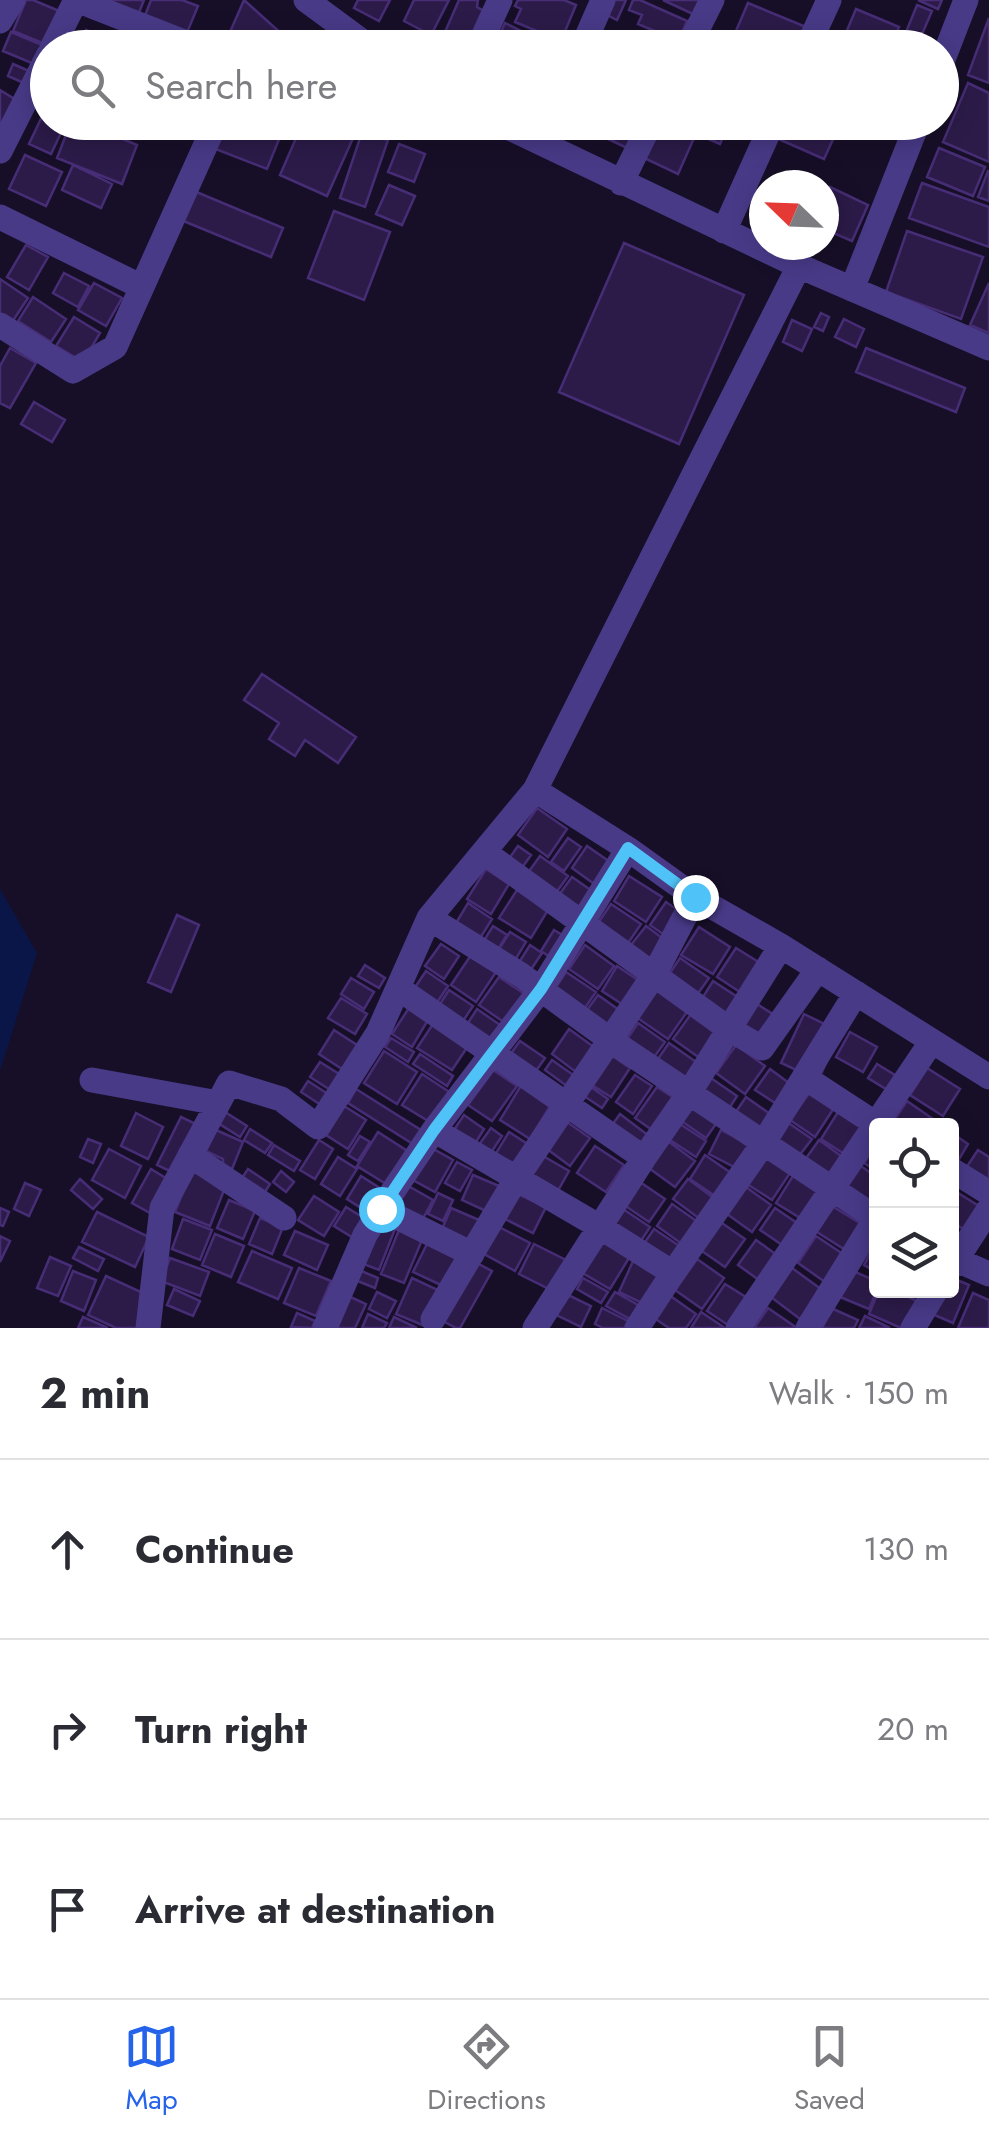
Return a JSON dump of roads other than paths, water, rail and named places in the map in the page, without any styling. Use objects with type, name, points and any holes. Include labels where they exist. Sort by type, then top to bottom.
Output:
[{"type":"street","points":[[0,21],[13,0]]},
{"type":"street","points":[[61,30],[76,0],[154,30]]},
{"type":"street","points":[[306,0],[347,30]]},
{"type":"street","points":[[486,30],[500,0]]},
{"type":"street","points":[[590,30],[603,0]]},
{"type":"street","points":[[697,30],[712,0]]},
{"type":"street","points":[[815,30],[828,0]]},
{"type":"street","points":[[954,30],[966,0]]},
{"type":"street","points":[[0,151],[30,92]]},
{"type":"street","points":[[0,325],[73,371],[115,347],[208,140]]},
{"type":"street","points":[[554,140],[622,182],[724,231],[989,348]]},
{"type":"street","points":[[622,182],[642,140]]},
{"type":"street","points":[[724,231],[766,140]]},
{"type":"street","points":[[852,288],[911,140]]},
{"type":"street","points":[[4,226],[142,288]]},
{"type":"street","points":[[153,1326],[162,1208],[228,1083],[280,1098],[318,1127],[378,1033],[429,918],[535,790],[799,266]]},
{"type":"street","points":[[535,790],[628,848],[695,897],[782,946],[989,1077]]},
{"type":"street","points":[[325,1328],[365,1235],[381,1209],[434,1130],[541,989],[628,848]]},
{"type":"street","points":[[484,852],[729,1029],[762,1048],[818,969]]},
{"type":"street","points":[[436,1325],[516,1179],[654,974],[695,897]]},
{"type":"street","points":[[429,918],[541,989],[610,1040],[876,1218],[808,1328]]},
{"type":"street","points":[[535,1328],[782,946]]},
{"type":"street","points":[[398,988],[644,1158]]},
{"type":"street","points":[[637,1328],[763,1144],[856,993]]},
{"type":"street","points":[[881,1118],[932,1041]]},
{"type":"street","points":[[804,1078],[869,1119]]},
{"type":"street","points":[[92,1080],[218,1104]]},
{"type":"street","points":[[434,1130],[673,1274]]},
{"type":"street","points":[[738,1328],[869,1135]]},
{"type":"street","points":[[190,1155],[284,1218]]},
{"type":"street","points":[[959,1174],[989,1193]]},
{"type":"street","points":[[381,1209],[472,1254]]},
{"type":"street","points":[[959,1252],[989,1209]]},
{"type":"street","points":[[959,1263],[989,1274]]},
{"type":"street","points":[[913,1328],[931,1298]]}]
